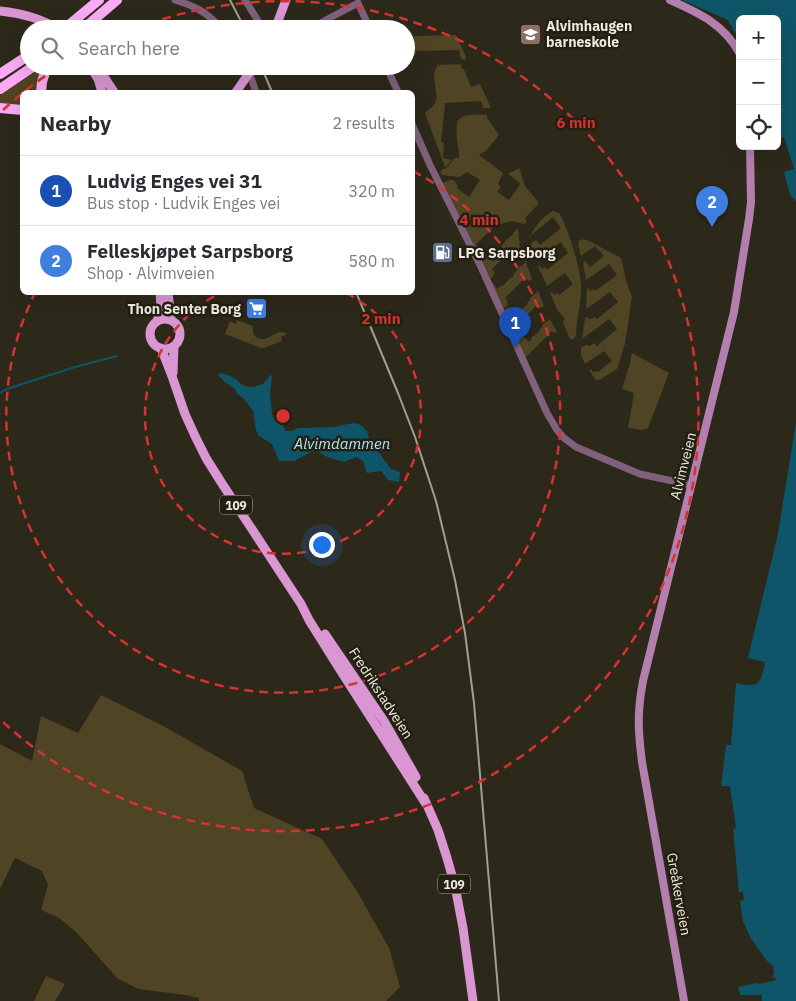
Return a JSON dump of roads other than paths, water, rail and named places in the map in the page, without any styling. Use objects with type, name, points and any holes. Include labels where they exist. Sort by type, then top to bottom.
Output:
[{"type":"highway","points":[[75,20],[99,0]]},
{"type":"highway","points":[[94,20],[117,0]]},
{"type":"highway","points":[[0,65],[20,59]]},
{"type":"highway","points":[[0,74],[20,61]]},
{"type":"highway","points":[[0,89],[21,75]]},
{"type":"highway","points":[[41,90],[44,75]]},
{"type":"highway","points":[[0,108],[20,110]]},
{"type":"main road","points":[[278,20],[286,0]]},
{"type":"main road","points":[[670,0],[699,14],[714,24],[736,49]]},
{"type":"main road","points":[[0,11],[16,13],[40,20]]},
{"type":"main road","points":[[0,17],[20,20]]},
{"type":"main road","points":[[96,75],[101,90]]},
{"type":"main road","points":[[103,75],[113,90]]},
{"type":"main road","points":[[237,90],[248,75]]},
{"type":"main road","name":"Alvimveien","points":[[648,790],[639,738],[639,704],[726,345],[738,286],[751,202],[750,150]]},
{"type":"main road","name":"109","points":[[160,295],[157,321],[151,328],[150,335],[153,344],[160,348]]},
{"type":"main road","name":"109","points":[[168,295],[171,320],[178,326],[180,336],[174,346]]},
{"type":"main road","points":[[157,321],[171,320]]},
{"type":"main road","points":[[160,348],[174,346]]},
{"type":"main road","name":"Fredrikstadveien","points":[[173,378],[174,346]]},
{"type":"main road","name":"Fredrikstadveien","points":[[160,348],[173,378],[185,414],[206,458],[302,604],[313,616],[384,721],[420,784],[426,804],[438,830],[455,886],[473,1001]]},
{"type":"main road","name":"Greåkerveien","points":[[648,790],[684,1001]]},
{"type":"main road","name":"Fredrikstadveien","points":[[468,969],[469,1001]]},
{"type":"street","points":[[175,0],[199,9],[213,20]]},
{"type":"street","points":[[245,0],[257,20]]},
{"type":"street","points":[[326,20],[358,3],[366,20]]},
{"type":"street","points":[[250,75],[255,90]]},
{"type":"street","points":[[390,75],[397,90]]},
{"type":"street","points":[[415,131],[481,267],[546,413],[564,438],[576,447],[640,474],[692,485]]},
{"type":"water","points":[[682,0],[796,0],[796,201],[790,195],[784,172],[794,169],[784,137],[781,138],[781,15],[736,15],[736,35],[728,20]]},
{"type":"water","name":"Alvimdammen","points":[[220,373],[228,375],[242,385],[249,387],[263,384],[270,375],[272,376],[270,394],[272,414],[274,419],[282,424],[286,431],[298,428],[333,427],[354,423],[362,426],[391,469],[400,472],[399,482],[388,480],[381,471],[367,473],[363,461],[356,457],[344,462],[313,451],[294,461],[279,461],[272,444],[259,436],[256,430],[253,411],[242,397],[237,394],[235,389],[218,375]]},
{"type":"water","points":[[796,422],[796,1001],[762,1001],[762,995],[740,995],[738,987],[776,980],[775,977],[772,978],[773,966],[767,961],[750,937],[743,921],[740,901],[744,900],[743,892],[739,892],[733,829],[736,828],[730,786],[721,786],[726,745],[731,745],[736,683],[750,685],[758,683],[764,669],[765,662],[748,658],[778,534]]},
{"type":"waterway","points":[[0,393],[75,367],[117,356]]},
{"type":"railway","points":[[230,0],[240,20]]},
{"type":"railway","points":[[265,75],[271,90]]},
{"type":"railway","points":[[357,295],[415,437],[436,501],[455,580],[465,633],[474,703],[499,1001]]},
{"type":"place","name":"Alvimhaugen barneskole","points":[[530,34]]},
{"type":"place","name":"Felleskjøpet Sarpsborg","points":[[712,227]]},
{"type":"place","name":"LPG Sarpsborg","points":[[442,253]]},
{"type":"place","name":"Thon Senter Borg","points":[[257,309]]},
{"type":"place","name":"Ludvig Enges vei 31","points":[[515,348]]}]
